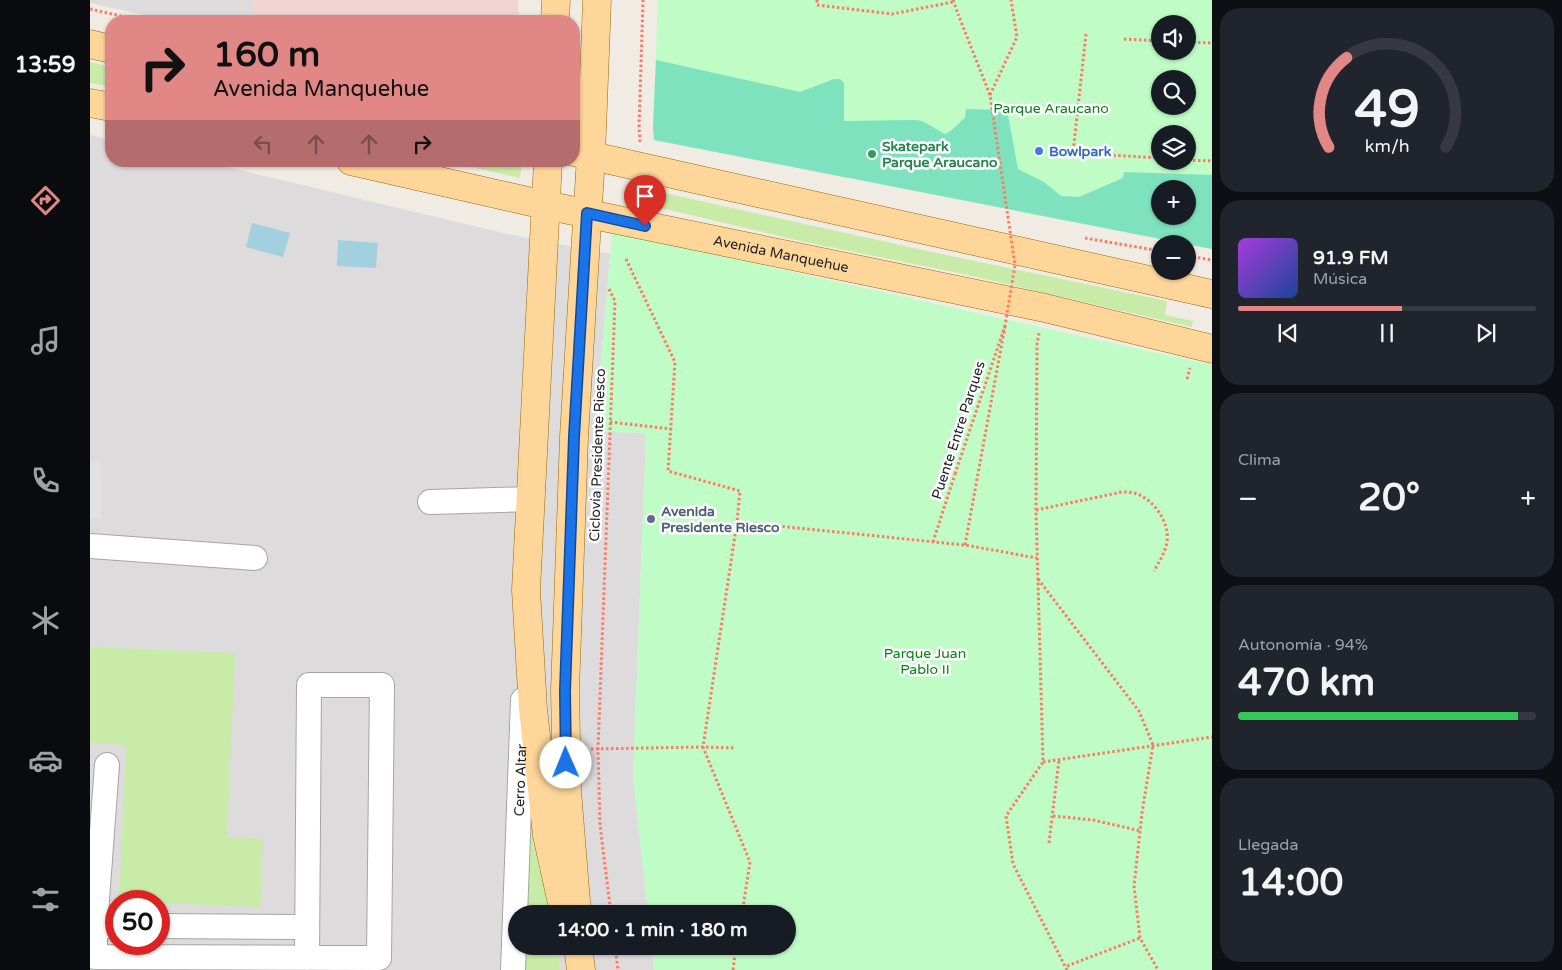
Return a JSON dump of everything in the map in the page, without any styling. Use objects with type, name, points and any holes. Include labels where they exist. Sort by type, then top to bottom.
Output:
[{"type":"main road","points":[[555,15],[556,0]]},
{"type":"main road","points":[[576,905],[565,749],[565,681],[574,437],[587,213],[582,154],[598,0]]},
{"type":"main road","points":[[90,44],[105,48]]},
{"type":"main road","points":[[90,102],[105,106]]},
{"type":"main road","points":[[582,154],[1212,294]]},
{"type":"main road","name":"Avenida Manquehue","points":[[377,167],[545,205],[1046,308],[1212,348]]},
{"type":"main road","points":[[548,167],[526,590],[534,709],[545,817],[556,881],[563,905]]},
{"type":"street","points":[[430,502],[531,499]]},
{"type":"street","points":[[90,546],[255,558]]},
{"type":"street","name":"Cerro Altar","points":[[514,970],[526,590]]},
{"type":"street","points":[[105,929],[95,957],[307,958],[350,964],[380,958],[382,685],[310,685],[307,958]]},
{"type":"street","points":[[106,890],[107,765]]},
{"type":"street","points":[[170,926],[307,927]]},
{"type":"path","points":[[641,148],[639,128],[643,0]]},
{"type":"path","points":[[817,0],[817,5],[892,14],[953,1]]},
{"type":"path","points":[[990,95],[1017,37],[1010,0]]},
{"type":"path","name":"Puente Entre Parques","points":[[953,1],[990,95],[1015,265],[965,545]]},
{"type":"path","points":[[90,9],[116,15]]},
{"type":"path","points":[[1086,34],[1073,153],[1151,157]]},
{"type":"path","points":[[1124,39],[1151,40]]},
{"type":"path","points":[[1196,42],[1212,43]]},
{"type":"path","points":[[1196,160],[1212,161]]},
{"type":"path","points":[[1196,257],[1212,260]]},
{"type":"path","points":[[626,259],[675,362],[668,471],[740,491],[703,746],[750,862],[743,905]]},
{"type":"path","name":"Ciclovía Presidente Riesco","points":[[608,286],[615,301],[598,749],[600,825],[610,905]]},
{"type":"path","points":[[1046,308],[1037,344],[1036,510],[1043,762],[1006,816],[1013,864],[1067,968],[1140,938]]},
{"type":"path","name":"Puente Entre Parques","points":[[933,542],[1005,326]]},
{"type":"path","points":[[610,422],[671,429]]},
{"type":"path","points":[[1036,510],[1122,492],[1133,492],[1156,509],[1163,518],[1167,530],[1167,542],[1154,571]]},
{"type":"path","points":[[737,522],[965,545],[1037,558]]},
{"type":"path","points":[[1037,578],[1139,711],[1153,745],[1134,886],[1140,938],[1158,970]]},
{"type":"path","points":[[1043,762],[1212,737]]},
{"type":"path","points":[[565,749],[703,746],[735,748]]},
{"type":"path","points":[[1049,843],[1059,760]]},
{"type":"path","points":[[1053,816],[1093,820],[1141,831]]},
{"type":"path","points":[[616,955],[618,970]]},
{"type":"path","points":[[732,970],[734,955]]},
{"type":"shaded area","points":[[90,0],[253,0],[252,15],[144,15],[90,3]]},
{"type":"shaded area","points":[[253,0],[518,0],[519,15],[252,15]]},
{"type":"shaded area","points":[[90,135],[105,139],[105,167],[227,167],[507,234],[610,254],[595,431],[646,433],[633,777],[647,905],[508,905],[508,955],[653,955],[654,970],[90,970]]},
{"type":"shaded area","points":[[90,462],[100,463],[101,520],[90,518]]},
{"type":"green space","name":"Parque Araucano","points":[[658,0],[1212,0],[1212,249],[1196,246],[1196,235],[1151,235],[1151,237],[655,140],[653,128]]},
{"type":"green space","name":"Skatepark Parque Araucano","points":[[656,60],[800,92],[834,79],[840,79],[844,83],[844,121],[917,120],[945,134],[965,118],[966,109],[1007,110],[1018,169],[1044,182],[1061,196],[1079,197],[1123,178],[1124,172],[1212,175],[1212,249],[1196,246],[1196,235],[1151,235],[1151,237],[654,140]]},
{"type":"green space","points":[[90,62],[105,66],[105,86],[90,83]]},
{"type":"green space","points":[[471,167],[521,167],[520,178]]},
{"type":"green space","points":[[637,187],[932,252],[1167,301],[1165,315],[1193,321],[1192,327],[968,275],[805,242],[635,202]]},
{"type":"green space","name":"Parque Juan Pablo II","points":[[612,232],[1212,365],[1212,970],[654,970],[653,955],[796,955],[796,905],[647,905],[633,777],[646,433],[595,432]]},
{"type":"green space","points":[[90,647],[235,653],[227,837],[263,839],[260,907],[170,903],[170,890],[119,890],[126,745],[90,743]]},
{"type":"green space","points":[[535,835],[537,838],[549,905],[526,905],[529,842]]},
{"type":"green space","points":[[525,955],[558,955],[560,970],[524,970]]},
{"type":"water","points":[[252,223],[290,233],[283,257],[246,247]]},
{"type":"water","points":[[338,240],[378,243],[376,268],[337,266]]},
{"type":"place","name":"Bowlpark","points":[[1039,151]]},
{"type":"place","name":"Skatepark Parque Araucano","points":[[872,154]]},
{"type":"place","name":"Avenida Presidente Riesco","points":[[651,519]]},
{"type":"route","points":[[566,763],[565,691],[574,437],[587,213],[645,226]]}]
